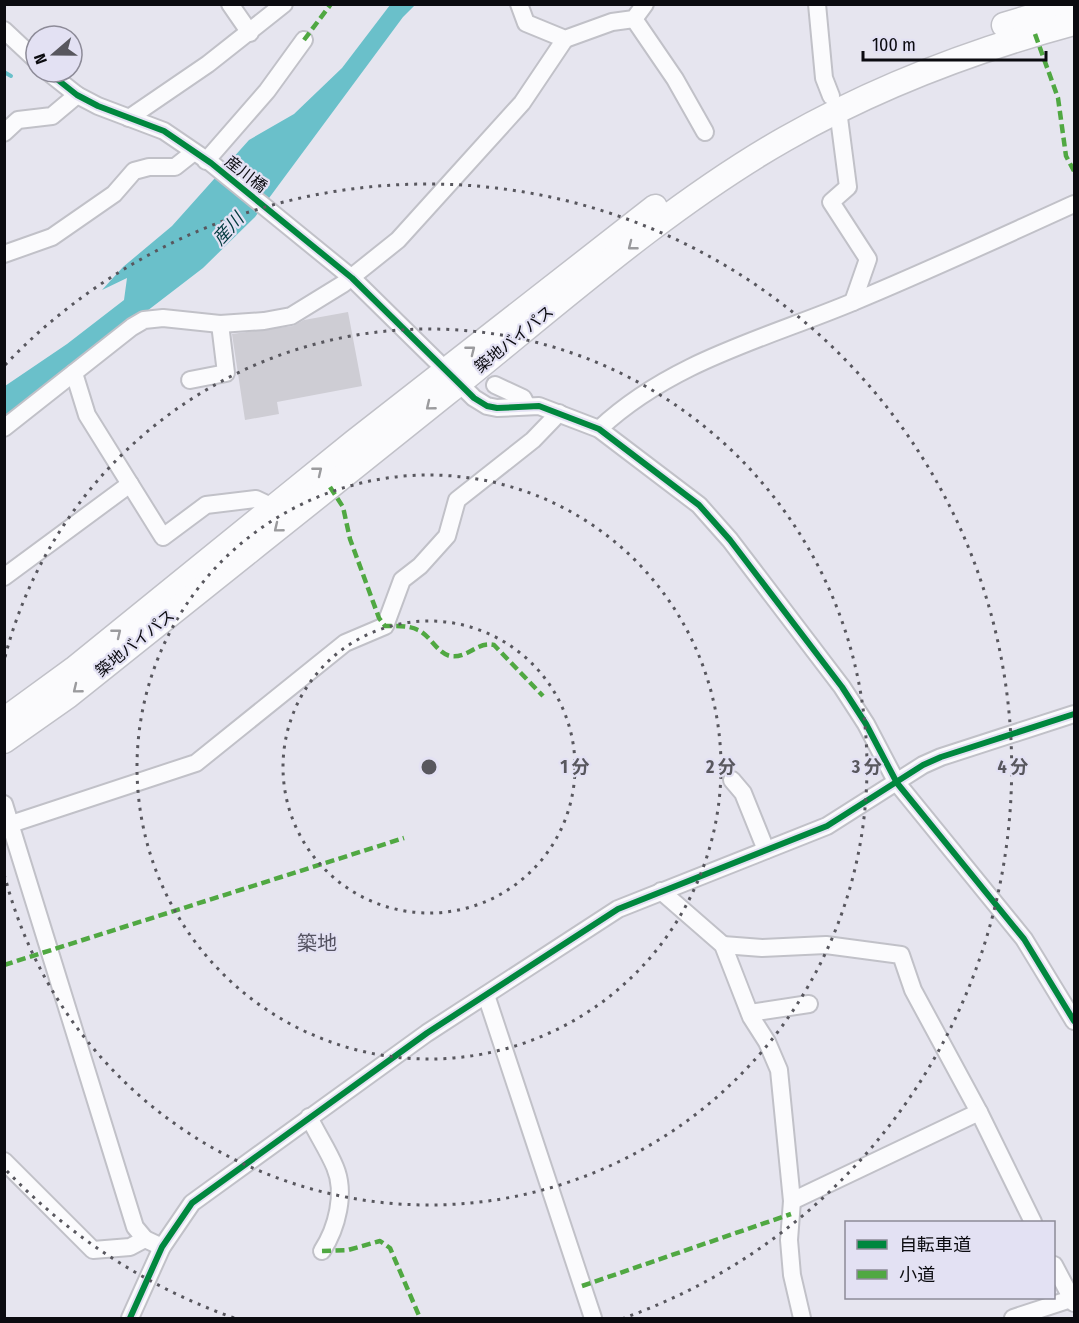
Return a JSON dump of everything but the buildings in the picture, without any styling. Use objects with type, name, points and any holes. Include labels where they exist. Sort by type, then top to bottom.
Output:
[{"type":"highway","name":"築地バイパス","points":[[4,720],[74,669],[273,507],[730,173],[884,72],[996,28],[1073,4]]},
{"type":"highway","name":"築地バイパス","points":[[835,103],[1000,44],[1074,23]]},
{"type":"highway","name":"築地バイパス","points":[[4,741],[68,696],[453,376]]},
{"type":"street","points":[[230,4],[250,33]]},
{"type":"street","points":[[129,118],[250,33],[284,4]]},
{"type":"street","points":[[519,4],[526,23],[565,39]]},
{"type":"street","points":[[634,20],[645,4]]},
{"type":"street","points":[[818,4],[824,78],[835,103],[848,187],[831,202],[868,259],[853,302]]},
{"type":"street","points":[[4,429],[132,327],[144,320],[163,318],[220,324],[264,321],[291,316],[352,278],[398,240],[522,103],[565,39],[612,22],[634,20]]},
{"type":"street","points":[[634,20],[675,79],[705,132]]},
{"type":"street","points":[[4,30],[24,49]]},
{"type":"street","points":[[4,254],[51,237],[114,194],[134,171],[149,167],[175,167],[204,159],[267,92],[304,40]]},
{"type":"street","name":"産川橋","points":[[63,84],[77,95],[98,106],[164,131],[204,159],[352,278],[474,398],[487,406],[513,408],[527,406]]},
{"type":"street","points":[[4,133],[18,120],[52,116],[77,95]]},
{"type":"street","points":[[599,429],[626,404],[671,375],[853,302],[1074,204]]},
{"type":"street","points":[[190,380],[226,373],[220,324]]},
{"type":"street","points":[[74,373],[87,415],[163,537],[206,505],[256,499],[273,507]]},
{"type":"street","points":[[495,384],[523,398],[527,406],[539,406],[599,429],[699,505],[730,540],[842,687],[866,724],[897,783],[1024,939],[1074,1021]]},
{"type":"street","points":[[11,824],[196,763],[345,643],[385,626],[402,580],[420,566],[447,536],[457,500],[533,440],[559,413]]},
{"type":"street","points":[[4,578],[130,484]]},
{"type":"street","points":[[130,1318],[162,1247],[192,1203],[427,1033],[618,909],[827,826],[923,765],[941,757],[1074,714]]},
{"type":"street","points":[[732,780],[743,794],[766,850]]},
{"type":"street","points":[[4,804],[135,1227],[145,1239],[162,1247]]},
{"type":"street","points":[[662,891],[723,945],[750,1014],[778,1070],[792,1201],[790,1264],[802,1318]]},
{"type":"street","points":[[723,945],[762,948],[826,945],[901,955],[913,990],[979,1113],[1033,1221]]},
{"type":"street","points":[[486,995],[593,1318]]},
{"type":"street","points":[[750,1014],[809,1004]]},
{"type":"street","points":[[792,1201],[979,1113]]},
{"type":"street","points":[[309,1117],[336,1168],[340,1207],[329,1241],[322,1251]]},
{"type":"street","points":[[4,1161],[93,1250],[130,1247],[145,1239]]},
{"type":"street","points":[[1012,1318],[1073,1300],[1055,1268]]},
{"type":"water","name":"産川","points":[[390,5],[415,5],[403,17],[255,217],[203,268],[5,420],[5,386],[67,344],[124,300],[127,278],[102,290],[123,267],[172,226],[249,140],[294,114],[342,68]]},
{"type":"waterway","points":[[4,72],[11,76]]},
{"type":"marked path","points":[[304,40],[331,4]]},
{"type":"marked path","points":[[1035,34],[1058,98],[1066,156],[1074,171]]},
{"type":"marked path","points":[[330,487],[343,507],[350,539],[379,618],[385,626],[414,628],[450,656],[462,655],[482,645],[494,645],[543,696]]},
{"type":"marked path","points":[[4,965],[404,838]]},
{"type":"marked path","points":[[582,1286],[791,1214]]},
{"type":"marked path","points":[[322,1251],[348,1250],[380,1241],[390,1248],[420,1318]]},
{"type":"cycle path","points":[[63,84],[77,95],[98,106],[164,131],[211,163],[352,278],[474,398],[487,406],[497,408],[539,406],[599,429],[699,505],[730,540],[842,687],[866,724],[897,783],[1024,939],[1074,1021]]},
{"type":"cycle path","points":[[130,1318],[162,1247],[192,1203],[427,1033],[618,909],[827,826],[923,765],[941,757],[1074,714]]},
{"type":"district","name":"築地","points":[[317,943]]}]
